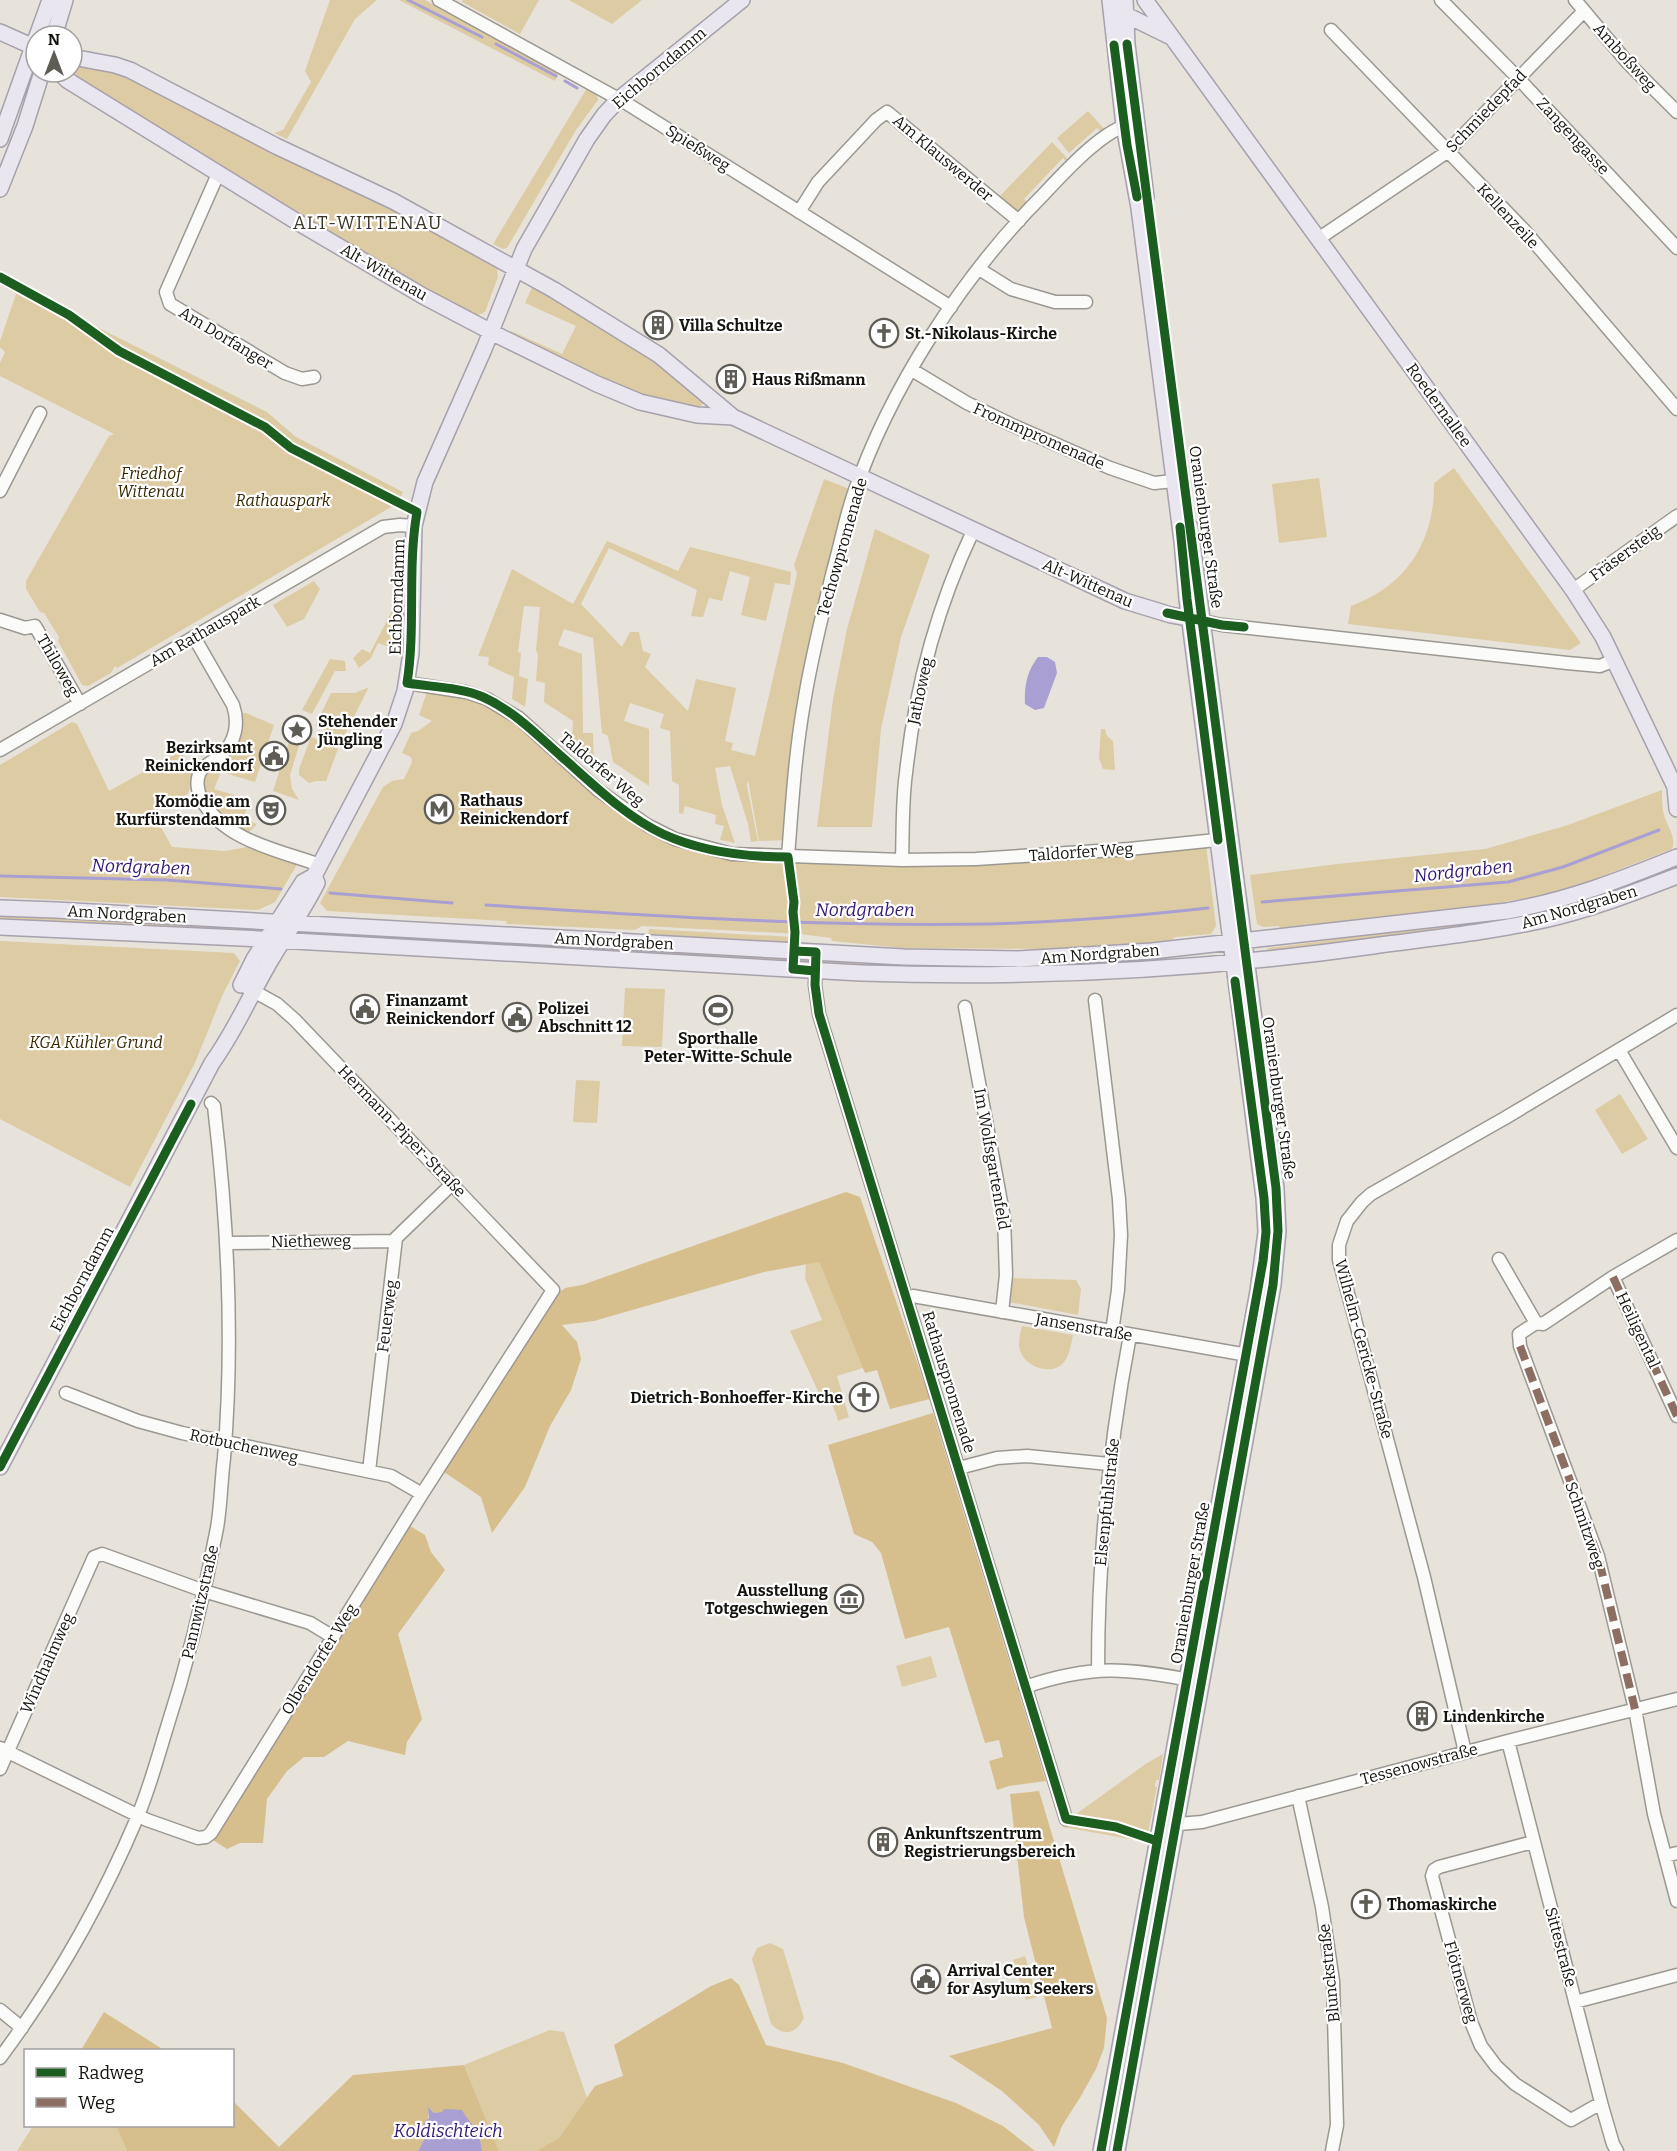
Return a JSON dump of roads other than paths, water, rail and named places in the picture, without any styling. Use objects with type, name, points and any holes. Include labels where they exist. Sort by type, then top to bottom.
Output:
[{"type":"main road","points":[[42,24],[50,0]]},
{"type":"main road","points":[[58,24],[65,0]]},
{"type":"main road","name":"Eichborndamm","points":[[0,1467],[212,1063],[233,1032],[266,940],[303,882],[317,871],[394,724],[407,683],[411,653],[414,526],[425,482],[491,332],[515,269],[587,139],[604,114],[619,99],[742,0]]},
{"type":"main road","name":"Roedernallee","points":[[1145,0],[1573,590],[1615,660],[1676,790],[1677,809]]},
{"type":"main road","name":"Roedernallee","points":[[1118,5],[1174,39]]},
{"type":"main road","name":"Oranienburger Straße","points":[[1118,5],[1139,208],[1174,481],[1187,540]]},
{"type":"main road","points":[[0,32],[24,40]]},
{"type":"main road","name":"Alt-Wittenau","points":[[84,66],[115,65],[130,70],[276,146],[393,201],[554,290],[659,355],[733,417],[1125,602],[1197,620]]},
{"type":"main road","points":[[0,139],[24,76]]},
{"type":"main road","name":"Alt-Wittenau","points":[[84,77],[218,174],[423,296],[491,332],[597,384],[640,402],[697,415],[733,417]]},
{"type":"main road","points":[[0,189],[5,162],[37,84]]},
{"type":"main road","name":"Oranienburger Straße","points":[[1101,2151],[1168,1826],[1195,1681],[1253,1357],[1266,1232],[1240,962],[1187,540],[1131,125]]},
{"type":"main road","name":"Am Nordgraben","points":[[0,908],[904,957],[1018,959],[1087,957],[1237,943],[1463,917],[1535,906],[1588,892],[1677,857]]},
{"type":"main road","name":"Eichborndamm","points":[[247,988],[294,923],[317,883],[317,871]]},
{"type":"main road","name":"Am Nordgraben","points":[[0,927],[815,971],[1029,975],[1114,972],[1240,962],[1522,925],[1596,906],[1677,876]]},
{"type":"main road","points":[[324,944],[326,925]]},
{"type":"main road","points":[[511,954],[512,935]]},
{"type":"main road","name":"Oranienburger Straße","points":[[1117,2151],[1168,1826]]},
{"type":"street","name":"Spießweg","points":[[439,0],[619,99],[951,308]]},
{"type":"street","name":"Zangengasse","points":[[1442,0],[1677,248]]},
{"type":"street","name":"Amboßweg","points":[[1575,0],[1648,85],[1677,112]]},
{"type":"street","name":"Schmiedepfad","points":[[1318,239],[1447,152],[1584,11]]},
{"type":"street","name":"Kellenzeile","points":[[1331,30],[1523,229],[1677,409]]},
{"type":"street","name":"Am Klauswerder","points":[[799,212],[818,182],[876,120],[887,112],[1019,221]]},
{"type":"street","name":"Techowpromenade","points":[[788,857],[795,766],[813,653],[843,533],[860,478],[884,422],[912,370],[951,308],[1019,221],[1055,182],[1102,138],[1131,125]]},
{"type":"street","name":"Am Dorfanger","points":[[218,174],[166,292],[170,304],[285,373],[302,379],[314,377]]},
{"type":"street","points":[[979,270],[1011,289],[1055,302],[1086,302]]},
{"type":"street","name":"Frommpromenade","points":[[912,370],[967,404],[1088,458],[1154,483],[1174,481]]},
{"type":"street","points":[[0,491],[40,412]]},
{"type":"street","name":"Fräsersteig","points":[[1573,590],[1677,516]]},
{"type":"street","name":"Am Rathauspark","points":[[0,750],[383,527],[414,526]]},
{"type":"street","name":"Jathoweg","points":[[902,860],[905,774],[920,683],[934,628],[954,573],[973,531]]},
{"type":"street","name":"Thiloweg","points":[[0,620],[24,628],[35,626],[80,704]]},
{"type":"street","name":"Alt-Wittenau","points":[[1197,620],[1222,625],[1567,663],[1600,666],[1615,660]]},
{"type":"street","points":[[194,637],[233,705],[237,717],[232,742],[223,754],[202,770],[197,782],[200,796],[212,817],[235,834],[317,871]]},
{"type":"street","name":"Taldorfer Weg","points":[[407,683],[476,694],[519,718],[598,790],[630,814],[664,834],[732,854],[902,860],[1050,855],[1224,839]]},
{"type":"street","name":"Rathauspromenade","points":[[816,952],[815,990],[819,1014],[1066,1819]]},
{"type":"street","name":"Hermann-Piper-Straße","points":[[247,988],[278,1004],[295,1020],[553,1290]]},
{"type":"street","points":[[1095,1000],[1118,1190],[1121,1235],[1118,1290],[1112,1332]]},
{"type":"street","name":"Im Wolfsgartenfeld","points":[[965,1007],[1004,1218],[1006,1275],[1002,1312]]},
{"type":"street","name":"Wilhelm-Gericke-Straße","points":[[1465,1752],[1424,1577],[1340,1260],[1339,1245],[1343,1231],[1353,1212],[1371,1194],[1677,1015]]},
{"type":"street","points":[[1619,1050],[1677,1148]]},
{"type":"street","name":"Pannwitzstraße","points":[[0,2058],[22,2028],[68,1955],[138,1815],[174,1709],[204,1591],[217,1526],[225,1442],[230,1334],[227,1243],[221,1164],[214,1106],[211,1103]]},
{"type":"street","points":[[395,1241],[452,1184]]},
{"type":"street","name":"Schmitzweg","points":[[1677,1240],[1613,1277],[1542,1324],[1536,1323],[1520,1334],[1520,1346],[1598,1556],[1635,1709],[1647,1782],[1671,1854],[1677,1901]]},
{"type":"street","name":"Nietheweg","points":[[227,1243],[395,1241]]},
{"type":"street","name":"Feuerweg","points":[[369,1471],[395,1241]]},
{"type":"street","points":[[1498,1259],[1536,1323]]},
{"type":"street","name":"Heiligental","points":[[1613,1277],[1677,1416]]},
{"type":"street","name":"Olbendorfer Weg","points":[[4,1750],[138,1815],[198,1838],[206,1837],[211,1833],[422,1494],[553,1290]]},
{"type":"street","name":"Jansenstraße","points":[[907,1298],[913,1296],[1253,1357]]},
{"type":"street","name":"Elsenpfuhlstraße","points":[[1098,1670],[1098,1587],[1109,1464],[1130,1335]]},
{"type":"street","name":"Rotbuchenweg","points":[[66,1393],[138,1420],[182,1433],[391,1476],[422,1494]]},
{"type":"street","points":[[959,1468],[997,1458],[1027,1456],[1109,1464]]},
{"type":"street","name":"Windhalmweg","points":[[0,1769],[4,1750],[94,1557],[102,1554],[204,1591]]},
{"type":"street","points":[[204,1591],[310,1623],[333,1637]]},
{"type":"street","points":[[1025,1687],[1065,1675],[1098,1670],[1142,1671],[1195,1681]]},
{"type":"street","name":"Tessenowstraße","points":[[1168,1826],[1202,1822],[1465,1752],[1677,1699]]},
{"type":"street","name":"Sittestraße","points":[[1508,1741],[1602,2106],[1617,2151]]},
{"type":"street","name":"Blunckstraße","points":[[1298,1796],[1322,1907],[1333,1981],[1337,2125],[1332,2151]]},
{"type":"street","name":"Flötnerweg","points":[[1533,1842],[1439,1867],[1434,1870],[1432,1876],[1471,2022],[1481,2046],[1515,2084],[1571,2120],[1594,2107],[1602,2106]]},
{"type":"street","points":[[1575,2002],[1677,1975]]},
{"type":"street","points":[[0,2010],[22,2028]]},
{"type":"water","points":[[1038,657],[1047,657],[1055,662],[1057,673],[1044,708],[1035,710],[1025,704],[1025,691],[1029,673]]},
{"type":"water","name":"Koldischteich","points":[[428,2107],[434,2113],[442,2112],[444,2109],[462,2110],[477,2132],[482,2151],[418,2151],[427,2134],[423,2124],[429,2118]]},
{"type":"waterway","points":[[408,0],[482,37]]},
{"type":"waterway","points":[[496,44],[556,76]]},
{"type":"waterway","points":[[565,81],[577,88]]},
{"type":"waterway","name":"Nordgraben","points":[[1262,902],[1508,882],[1563,867],[1659,830]]},
{"type":"waterway","name":"Nordgraben","points":[[0,876],[167,880],[281,889]]},
{"type":"waterway","name":"Nordgraben","points":[[330,893],[452,903]]},
{"type":"waterway","name":"Nordgraben","points":[[486,905],[738,920],[864,924],[1045,922],[1208,908]]},
{"type":"place","name":"Villa Schultze","points":[[658,325]]},
{"type":"place","name":"St.-Nikolaus-Kirche","points":[[884,333]]},
{"type":"place","name":"Haus Rißmann","points":[[731,379]]},
{"type":"place","name":"Stehender Jüngling","points":[[297,730]]},
{"type":"place","name":"Bezirksamt Reinickendorf","points":[[274,756]]},
{"type":"place","name":"Rathaus Reinickendorf","points":[[439,809]]},
{"type":"place","name":"Komödie am Kurfürstendamm","points":[[271,810]]},
{"type":"place","name":"Finanzamt Reinickendorf","points":[[365,1009]]},
{"type":"place","name":"Sporthalle Peter-Witte-Schule","points":[[718,1010]]},
{"type":"place","name":"Polizei Abschnitt 12","points":[[517,1017]]},
{"type":"place","name":"Dietrich-Bonhoeffer-Kirche","points":[[864,1397]]},
{"type":"place","name":"Ausstellung Totgeschwiegen","points":[[849,1599]]},
{"type":"place","name":"Lindenkirche","points":[[1422,1716]]},
{"type":"place","name":"Ankunftszentrum Registrierungsbereich","points":[[883,1842]]},
{"type":"place","name":"Thomaskirche","points":[[1366,1904]]},
{"type":"place","name":"Arrival Center for Asylum Seekers","points":[[926,1979]]},
{"type":"district","name":"ALT-WITTENAU","points":[[368,223]]},
{"type":"park label","name":"Friedhof Wittenau","points":[[151,482]]},
{"type":"park label","name":"Rathauspark","points":[[283,500]]},
{"type":"park label","name":"KGA Kühler Grund","points":[[96,1042]]}]
